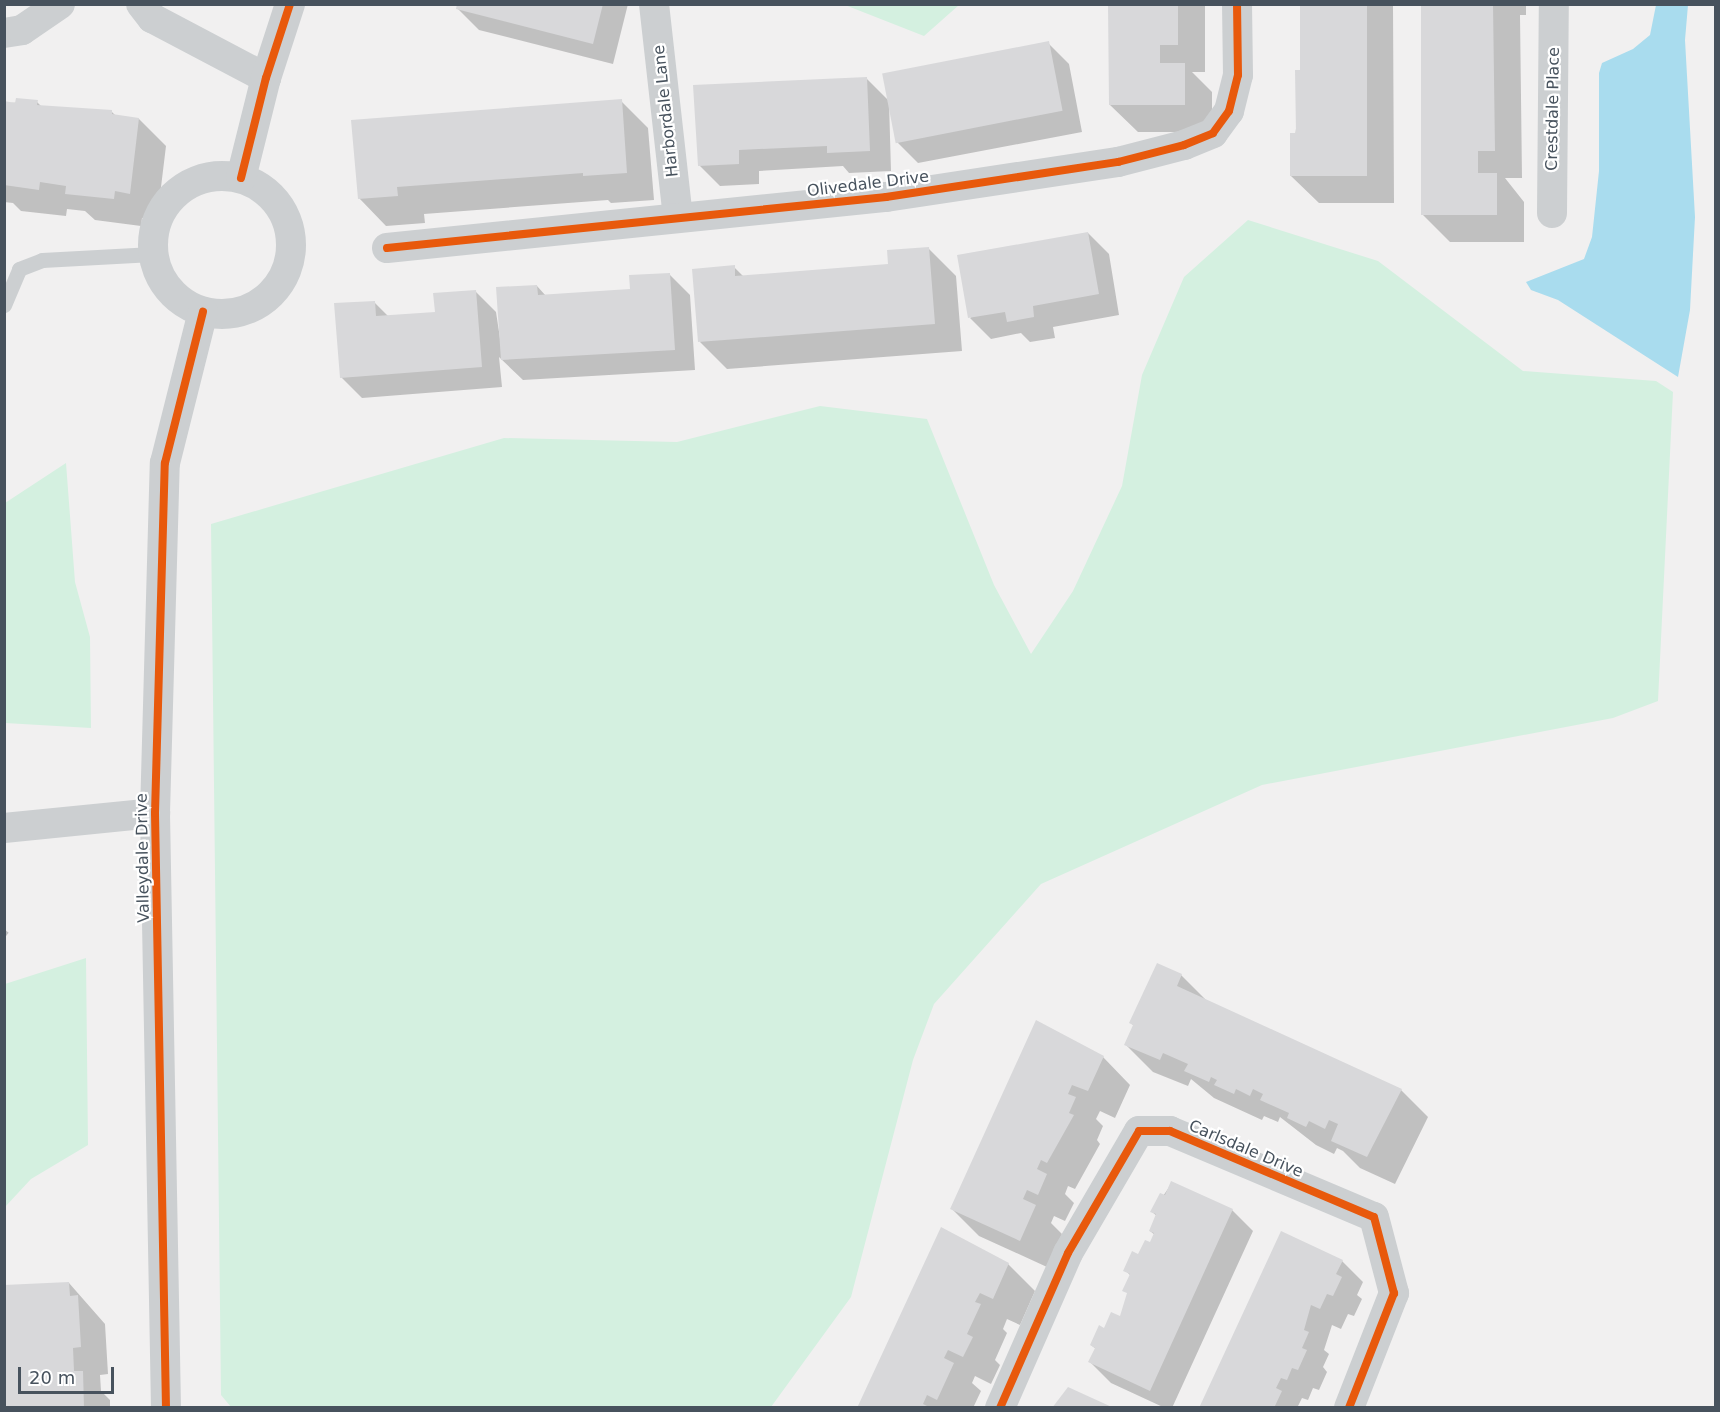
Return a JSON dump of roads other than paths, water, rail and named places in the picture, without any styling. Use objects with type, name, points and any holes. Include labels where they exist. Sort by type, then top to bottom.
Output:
[{"type":"street","points":[[4,33],[22,30],[60,4]]},
{"type":"street","points":[[141,4],[152,18],[266,78]]},
{"type":"street","points":[[241,178],[266,78],[290,4]]},
{"type":"street","name":"Harbordale Lane","points":[[654,4],[678,218]]},
{"type":"street","name":"Olivedale Drive","points":[[387,248],[898,196],[1118,162],[1184,145],[1213,132],[1229,111],[1239,75],[1237,4]]},
{"type":"street","name":"Crestdale Place","points":[[1552,213],[1554,4]]},
{"type":"street","points":[[213,176],[241,178],[265,190],[283,211],[291,237],[290,264],[277,288],[257,306],[231,315],[203,312],[179,300],[161,280],[153,254],[154,227],[167,202],[188,184],[213,176]]},
{"type":"street","name":"Valleydale Drive","points":[[165,1407],[155,813],[165,463],[203,312]]},
{"type":"street","points":[[4,828],[155,813]]},
{"type":"street","name":"Carlsdale Drive","points":[[1000,1407],[1068,1253],[1139,1131],[1170,1131],[1374,1217],[1394,1293],[1349,1407]]},
{"type":"lane","points":[[4,305],[19,269],[42,260],[153,254]]},
{"type":"water","points":[[1656,5],[1688,5],[1685,40],[1695,217],[1690,310],[1678,377],[1558,300],[1531,290],[1526,282],[1584,259],[1592,237],[1599,171],[1599,73],[1602,63],[1633,49],[1650,35]]}]
